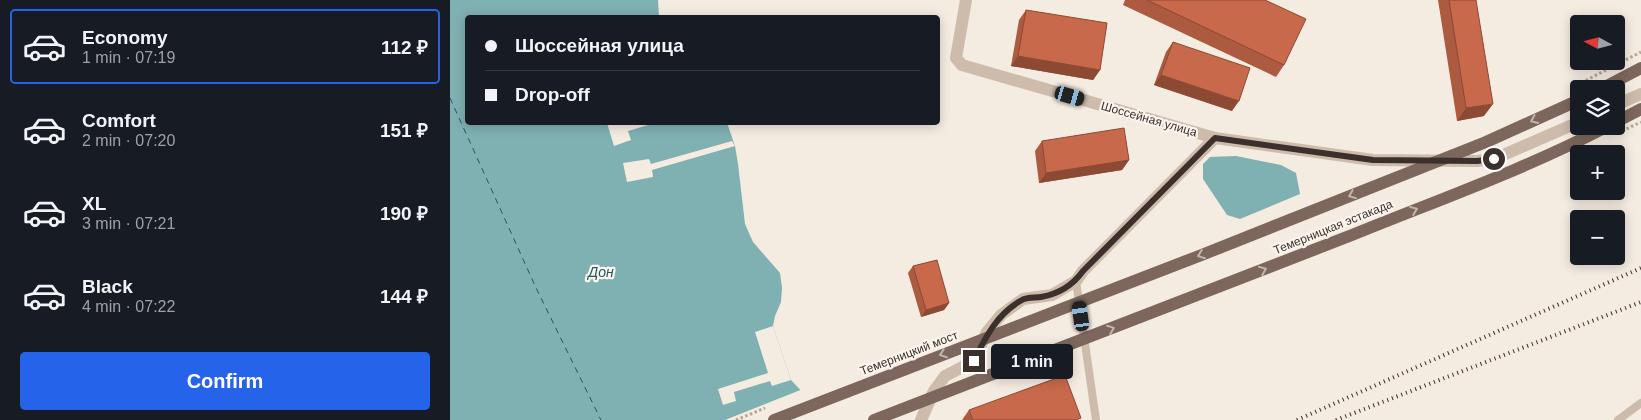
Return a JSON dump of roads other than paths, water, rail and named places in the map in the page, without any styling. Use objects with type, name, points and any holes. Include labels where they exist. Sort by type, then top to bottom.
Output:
[{"type":"main road","points":[[1618,80],[1641,68]]},
{"type":"main road","name":"Темерницкая эстакада","points":[[1054,312],[1477,145],[1570,104]]},
{"type":"main road","points":[[1625,117],[1641,109]]},
{"type":"main road","name":"Темерницкая эстакада","points":[[874,420],[1212,290],[1500,176],[1589,135]]},
{"type":"main road","name":"Темерницкий мост","points":[[774,420],[1054,312]]},
{"type":"street","name":"Шоссейная улица","points":[[966,0],[956,58],[962,65],[1215,138],[1373,160],[1477,161],[1494,159],[1570,126]]},
{"type":"street","points":[[1625,101],[1641,94]]},
{"type":"street","points":[[922,420],[934,391],[945,376],[974,361],[988,332],[1000,316],[1023,299],[1052,295],[1076,281],[1083,271],[1215,138]]},
{"type":"lane","points":[[1076,281],[1096,420]]},
{"type":"lane","points":[[1618,420],[1641,403]]},
{"type":"water","name":"Дон","points":[[450,0],[658,0],[659,15],[465,15],[465,125],[728,125],[735,146],[745,224],[753,242],[780,273],[781,302],[773,326],[791,380],[808,398],[816,420],[450,420]]},
{"type":"water","points":[[1236,156],[1281,165],[1296,173],[1300,194],[1240,219],[1227,215],[1203,179],[1203,164],[1210,157]]},
{"type":"railway","points":[[1297,420],[1641,268]]},
{"type":"railway","points":[[1336,420],[1641,302]]}]
